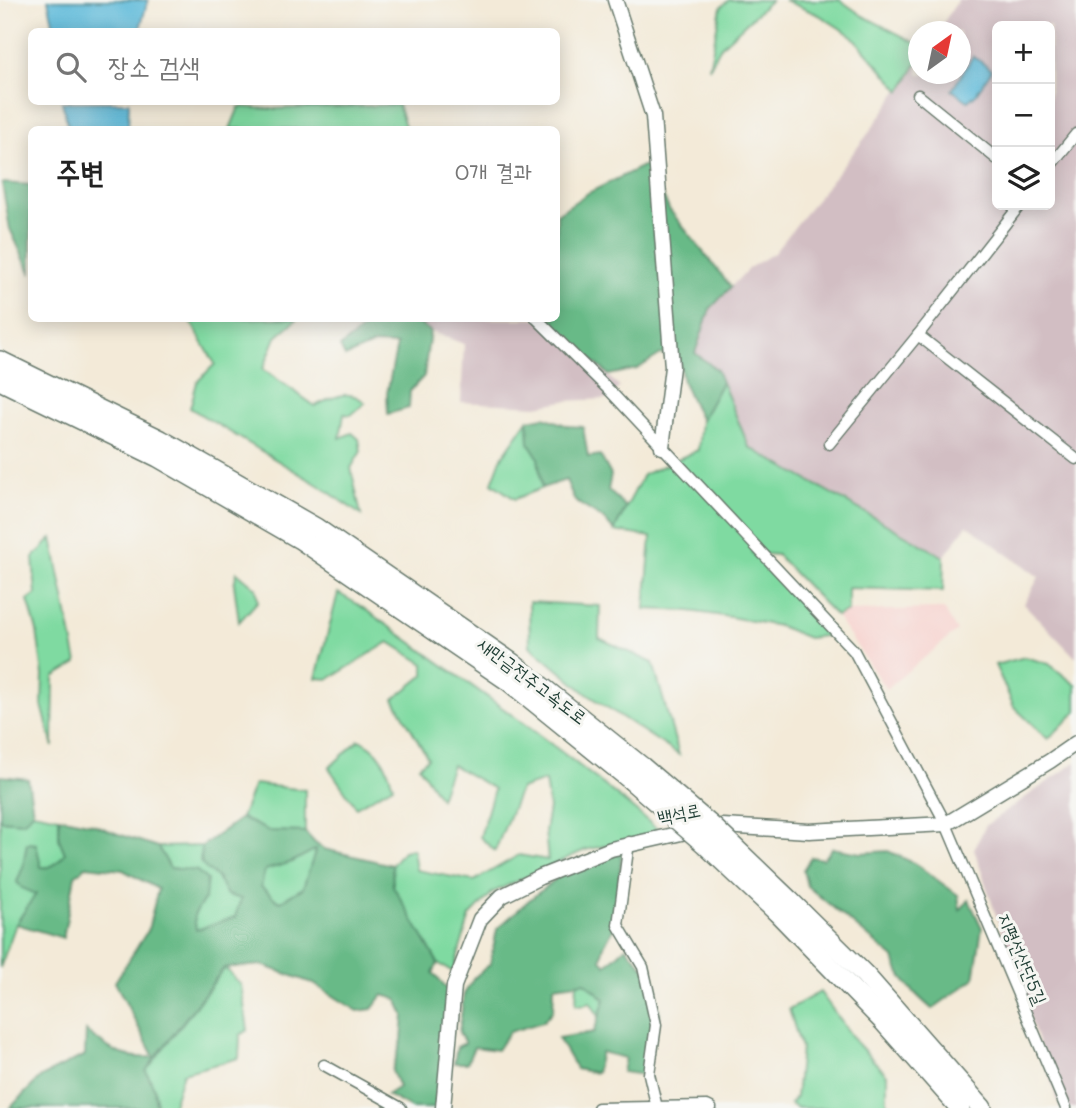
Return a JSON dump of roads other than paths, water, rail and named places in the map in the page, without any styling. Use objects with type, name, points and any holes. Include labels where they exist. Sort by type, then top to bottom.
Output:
[{"type":"highway","name":"새만금전주고속도로","points":[[0,361],[161,440],[316,528],[512,663],[637,773]]},
{"type":"highway","name":"새만금전주고속도로","points":[[0,380],[159,457],[300,539],[510,682],[715,829],[960,1108]]},
{"type":"highway","name":"새만금전주고속도로","points":[[783,906],[865,975],[982,1108]]},
{"type":"street","points":[[615,0],[653,116],[672,367],[663,447]]},
{"type":"street","points":[[918,95],[992,155]]},
{"type":"street","points":[[1055,160],[1076,134]]},
{"type":"street","points":[[829,444],[1016,210]]},
{"type":"street","name":"지평선산단5길","points":[[540,322],[610,391],[854,651],[946,824],[1066,1108]]},
{"type":"street","points":[[918,335],[1076,459]]},
{"type":"street","name":"백석로","points":[[443,1108],[454,986],[480,919],[502,897],[540,877],[629,843],[722,826],[809,831],[946,824],[1076,743]]},
{"type":"street","points":[[629,843],[618,925],[643,967],[656,1025],[649,1074],[657,1107]]},
{"type":"street","points":[[324,1066],[401,1108]]},
{"type":"street","points":[[598,1108],[711,1108]]},
{"type":"water","points":[[48,0],[148,0],[140,28],[54,28]]},
{"type":"water","points":[[973,56],[992,70],[968,101],[952,90],[956,84],[971,84]]},
{"type":"water","points":[[63,105],[129,105],[128,126],[68,126]]}]
